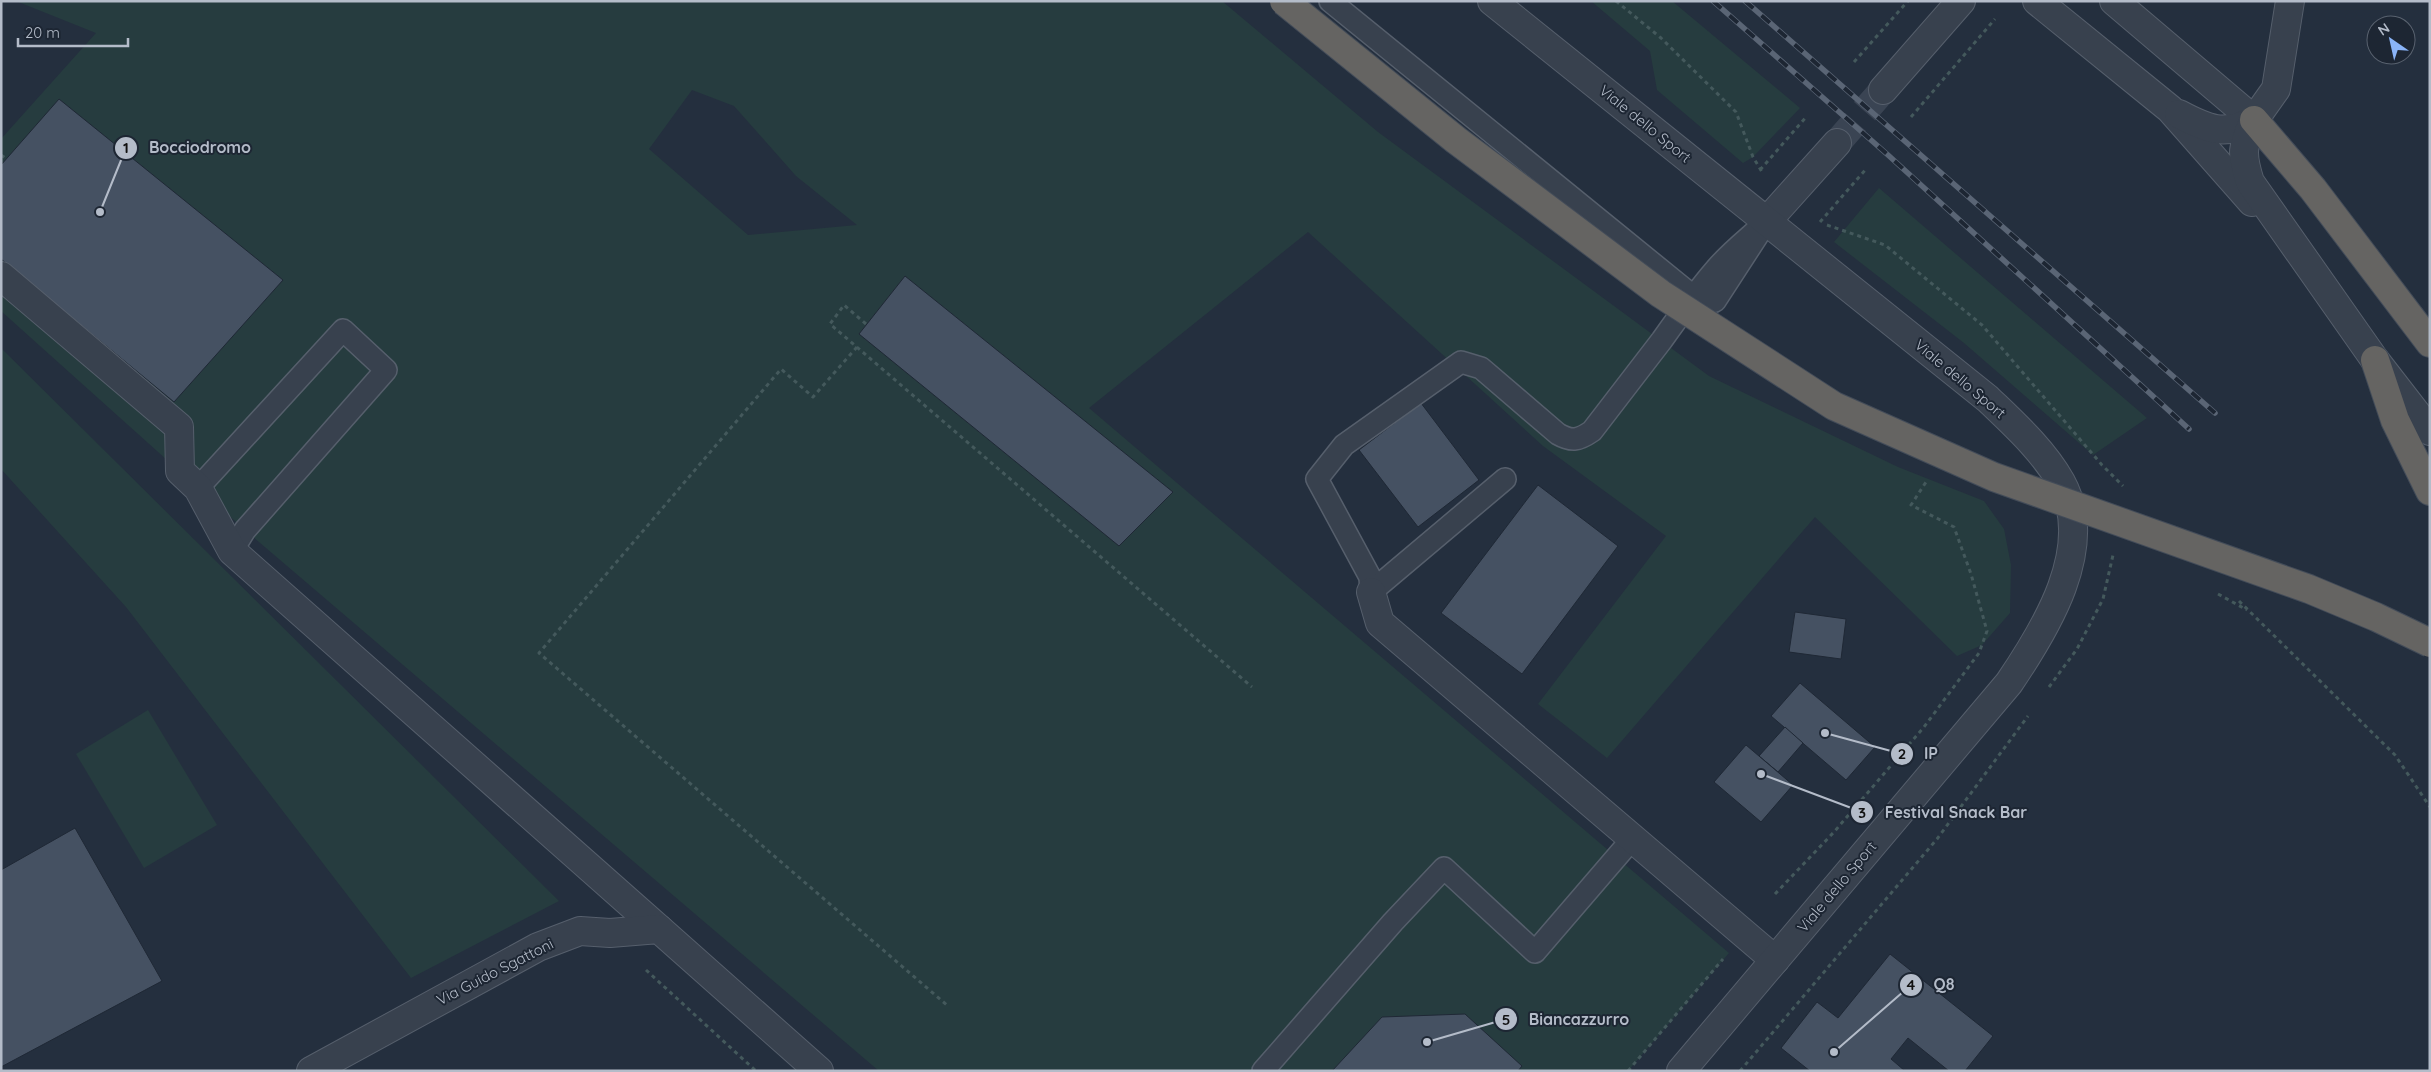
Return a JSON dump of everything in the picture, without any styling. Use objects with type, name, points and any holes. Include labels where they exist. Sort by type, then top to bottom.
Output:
[{"type":"highway","points":[[1284,1],[1456,140],[1661,294],[1834,406],[1994,476],[2309,589],[2376,617],[2430,643]]},
{"type":"highway","points":[[2254,120],[2313,190],[2430,343]]},
{"type":"highway","points":[[2375,360],[2395,420],[2430,491]]},
{"type":"street","name":"Viale dello Sport","points":[[1492,1],[1988,399],[2041,454],[2061,483],[2070,510],[2073,535],[2062,588],[2041,636],[2009,683],[1681,1071]]},
{"type":"street","points":[[1883,90],[1962,1]]},
{"type":"street","points":[[2037,1],[2170,109],[2302,259]]},
{"type":"street","points":[[2114,1],[2254,120]]},
{"type":"street","points":[[2290,1],[2276,89],[2254,120],[2243,143],[2243,160],[2250,182],[2302,259],[2430,432]]},
{"type":"street","points":[[2170,109],[2199,125],[2220,130],[2238,129],[2254,120]]},
{"type":"street","points":[[1767,222],[1837,142]]},
{"type":"street","points":[[1,276],[179,428],[180,471],[198,488],[232,551],[819,1071]]},
{"type":"street","points":[[1371,592],[1380,623],[1775,960]]},
{"type":"street","name":"Via Guido Sgattoni","points":[[311,1071],[538,947],[580,931],[610,933],[659,929]]},
{"type":"lane","points":[[1330,1],[1694,297],[1709,303],[1715,301],[1767,222]]},
{"type":"lane","points":[[1371,592],[1370,576],[1317,479],[1344,445],[1460,362],[1481,368],[1558,434],[1568,439],[1579,440],[1592,431],[1694,297]]},
{"type":"lane","points":[[198,488],[343,330],[386,370],[245,530],[232,551]]},
{"type":"lane","points":[[1371,592],[1505,479]]},
{"type":"lane","points":[[1263,1071],[1393,922],[1444,868],[1535,952],[1633,838]]},
{"type":"path","points":[[1854,62],[1908,1]]},
{"type":"path","points":[[1911,117],[1996,19]]},
{"type":"path","points":[[1760,170],[1807,116]]},
{"type":"path","points":[[1,155],[6,159]]},
{"type":"path","points":[[1819,222],[1866,169]]},
{"type":"path","points":[[866,324],[844,305],[830,324],[1252,687]]},
{"type":"path","points":[[857,347],[814,397],[781,369],[539,653],[948,1006]]},
{"type":"path","points":[[1775,894],[1834,832],[1924,727],[1979,653],[1987,631],[1954,527],[1911,505],[1928,479]]},
{"type":"path","points":[[2048,688],[2077,649],[2104,600],[2114,549]]},
{"type":"path","points":[[2213,591],[2251,613]]},
{"type":"path","points":[[1740,1071],[1937,838],[2030,712]]},
{"type":"path","points":[[1628,1071],[1729,953]]},
{"type":"path","points":[[646,970],[756,1071]]},
{"type":"green space","points":[[16,1],[1222,1],[1378,132],[1709,376],[1898,467],[1984,501],[2004,529],[2011,565],[2010,613],[1982,645],[1957,656],[1815,517],[1607,758],[1538,704],[1666,536],[1543,446],[1308,232],[1089,408],[1729,953],[1628,1071],[879,1071],[245,530],[1,311],[1,139],[96,33]],"holes":[[[692,90],[734,106],[796,176],[857,225],[748,235],[649,149]]]},
{"type":"green space","points":[[1591,1],[1672,1],[1800,108],[1753,157],[1743,163],[1657,90],[1650,51]]},
{"type":"green space","points":[[1879,188],[2147,418],[2093,455],[1964,343],[1834,242]]},
{"type":"green space","points":[[1,348],[559,901],[411,978],[126,607],[1,469]]},
{"type":"green space","points":[[148,710],[217,825],[144,868],[76,754]]},
{"type":"building","points":[[59,99],[283,280],[174,402],[1,259],[1,165]]},
{"type":"building","points":[[905,276],[1173,492],[1119,546],[859,334]]},
{"type":"building","points":[[1421,403],[1479,480],[1418,527],[1359,450]]},
{"type":"building","points":[[1538,485],[1618,546],[1522,674],[1441,613]]},
{"type":"building","points":[[1795,612],[1846,619],[1841,659],[1789,652]]},
{"type":"building","points":[[1800,683],[1875,747],[1846,780],[1771,716]]},
{"type":"building","points":[[1785,727],[1803,743],[1778,772],[1759,756]]},
{"type":"building","points":[[1746,745],[1793,785],[1761,822],[1714,782]]},
{"type":"building","points":[[75,828],[162,981],[1,1067],[1,870]]},
{"type":"building","points":[[1890,954],[1993,1036],[1965,1071],[1949,1071],[1908,1038],[1891,1059],[1905,1071],[1810,1071],[1781,1048],[1817,1002],[1838,1018]]},
{"type":"building","points":[[1465,1014],[1522,1066],[1518,1071],[1332,1071],[1382,1017]]},
{"type":"tunnel","points":[[1837,143],[1883,90]]},
{"type":"railway","points":[[1713,1],[1888,155],[2189,429]]},
{"type":"railway","points":[[1745,1],[2215,413]]},
{"type":"place","name":"Bocciodromo","points":[[100,212]]},
{"type":"place","name":"IP","points":[[1825,733]]},
{"type":"place","name":"Festival Snack Bar","points":[[1761,774]]},
{"type":"place","name":"Biancazzurro","points":[[1427,1042]]},
{"type":"place","name":"Q8","points":[[1834,1052]]}]
